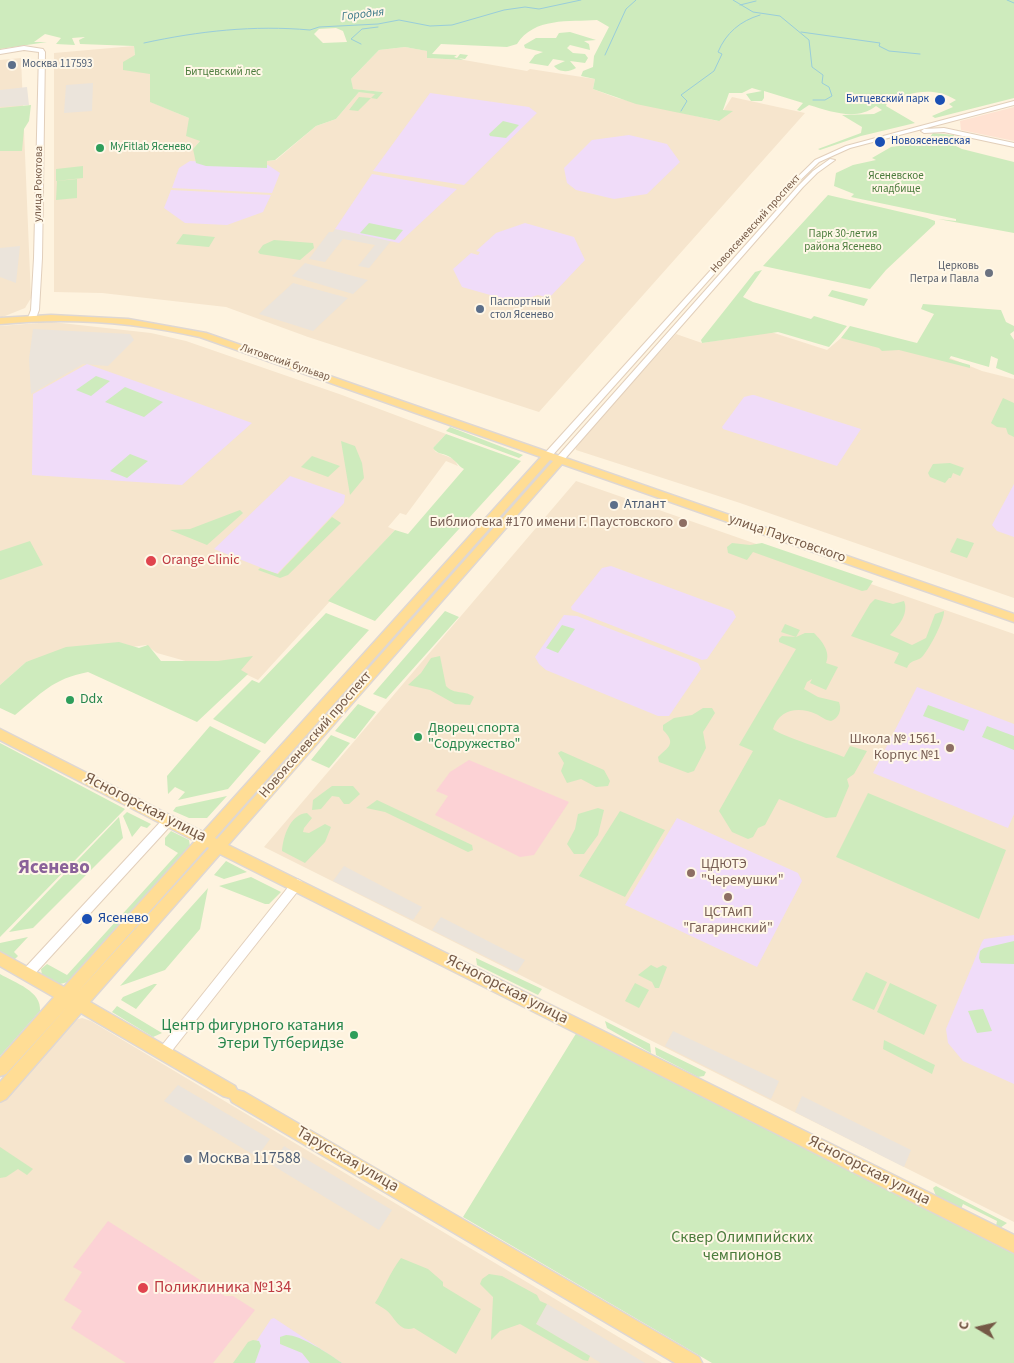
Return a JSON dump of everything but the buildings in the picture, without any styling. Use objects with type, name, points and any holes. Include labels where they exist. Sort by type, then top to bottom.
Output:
[{"type":"main road","name":"Литовский бульвар","points":[[0,321],[32,318],[136,323],[203,335],[554,457]]},
{"type":"main road","name":"улица Паустовского","points":[[554,457],[1014,618]]},
{"type":"main road","name":"Новоясеневский проспект","points":[[0,1094],[72,1001],[554,457]]},
{"type":"main road","name":"Ясногорская улица","points":[[0,734],[168,821],[1014,1244]]},
{"type":"main road","name":"Тарусская улица","points":[[0,958],[693,1363]]},
{"type":"main road","name":"Новоясеневский проспект","points":[[0,1069],[72,1001]]},
{"type":"street","name":"улица Рокотова","points":[[0,52],[24,48],[41,50],[38,258],[35,310],[32,318]]},
{"type":"street","name":"Новоясеневский проспект","points":[[554,457],[622,374],[779,198],[817,161],[867,141],[1014,103]]},
{"type":"street","name":"Новоясеневский проспект","points":[[554,457],[632,377],[801,186],[826,164],[854,150],[931,129],[1014,145]]},
{"type":"street","points":[[640,354],[643,358],[650,357]]},
{"type":"street","points":[[622,374],[630,372],[632,377]]},
{"type":"street","points":[[27,974],[168,821]]},
{"type":"street","points":[[163,1053],[296,884]]},
{"type":"shaded area","points":[[134,46],[135,55],[151,74],[151,102],[189,118],[200,141],[193,149],[267,161],[276,160],[316,126],[336,119],[359,92],[383,92],[352,89],[351,79],[379,50],[405,47],[428,51],[427,58],[464,60],[527,71],[530,69],[595,79],[593,89],[617,98],[718,121],[732,111],[723,111],[732,97],[805,113],[539,412],[308,337],[226,307],[102,293],[54,292],[54,53]]},
{"type":"shaded area","points":[[21,58],[31,298],[25,308],[0,318],[0,60]]},
{"type":"shaded area","points":[[93,83],[92,111],[64,113],[66,85]]},
{"type":"shaded area","points":[[27,87],[29,105],[0,107],[0,90]]},
{"type":"shaded area","points":[[430,93],[529,107],[537,113],[464,185],[373,171]]},
{"type":"shaded area","points":[[1014,107],[1014,141],[961,130],[960,121]]},
{"type":"shaded area","points":[[629,135],[667,144],[680,162],[647,194],[614,199],[576,190],[567,183],[564,168],[592,140]]},
{"type":"shaded area","points":[[190,161],[268,165],[280,173],[272,193],[172,188],[179,168]]},
{"type":"shaded area","points":[[372,174],[457,189],[399,243],[335,229]]},
{"type":"shaded area","points":[[171,190],[271,195],[263,212],[227,225],[185,223],[164,208]]},
{"type":"shaded area","points":[[525,223],[574,237],[585,260],[549,298],[538,295],[515,302],[462,287],[453,269],[471,253],[478,255],[480,252],[476,251],[496,233]]},
{"type":"shaded area","points":[[335,229],[391,241],[369,268],[358,266],[375,245],[343,239],[325,262],[309,259],[329,232],[333,232]]},
{"type":"shaded area","points":[[20,246],[16,283],[0,277],[0,248]]},
{"type":"shaded area","points":[[305,263],[368,280],[353,294],[292,276]]},
{"type":"shaded area","points":[[293,283],[348,298],[313,331],[259,314]]},
{"type":"shaded area","points":[[52,322],[151,333],[186,341],[342,395],[446,434],[433,448],[436,452],[454,459],[458,466],[446,461],[406,515],[400,513],[388,527],[395,530],[258,680],[218,661],[189,662],[157,653],[146,645],[26,662],[0,685],[0,326]]},
{"type":"shaded area","points":[[33,329],[130,334],[134,340],[108,366],[83,364],[31,394],[29,359]]},
{"type":"shaded area","points":[[771,332],[827,350],[841,338],[950,358],[982,371],[1014,379],[1014,598],[740,503],[576,450],[575,446],[676,334],[702,343]]},
{"type":"shaded area","points":[[87,364],[252,423],[182,485],[32,475],[33,394]]},
{"type":"shaded area","points":[[752,395],[861,429],[837,466],[723,429],[722,427],[744,397]]},
{"type":"shaded area","points":[[290,476],[345,495],[344,503],[277,574],[214,549]]},
{"type":"shaded area","points":[[576,481],[1014,634],[1014,1222],[264,847]]},
{"type":"shaded area","points":[[1014,484],[1014,537],[997,531],[992,525]]},
{"type":"shaded area","points":[[611,566],[733,611],[736,617],[707,659],[702,660],[572,610],[571,607],[602,568]]},
{"type":"shaded area","points":[[564,615],[577,616],[698,663],[701,669],[669,716],[658,716],[546,670],[539,664],[535,657]]},
{"type":"shaded area","name":"Школа № 1561. Корпус №1","points":[[917,687],[1014,724],[1014,814],[1008,828],[873,773]]},
{"type":"shaded area","points":[[469,760],[569,802],[534,855],[520,857],[435,815],[448,796],[436,791],[450,772]]},
{"type":"shaded area","points":[[677,818],[798,873],[802,881],[757,967],[625,905]]},
{"type":"shaded area","points":[[344,866],[422,907],[413,920],[333,881]]},
{"type":"shaded area","points":[[441,917],[525,960],[517,972],[432,930]]},
{"type":"shaded area","points":[[1014,935],[1014,1084],[963,1061],[948,1043],[946,1029],[984,939]]},
{"type":"shaded area","points":[[82,1018],[91,1021],[662,1363],[0,1363],[0,1104],[72,1021]]},
{"type":"shaded area","points":[[673,1031],[779,1081],[771,1099],[665,1046]]},
{"type":"shaded area","points":[[178,1085],[270,1139],[257,1157],[164,1101]]},
{"type":"shaded area","points":[[802,1096],[911,1150],[904,1167],[795,1112]]},
{"type":"shaded area","points":[[284,1146],[392,1210],[379,1230],[272,1165]]},
{"type":"shaded area","name":"Поликлиника №134","points":[[108,1221],[225,1296],[233,1296],[255,1310],[213,1363],[126,1363],[71,1328],[82,1311],[64,1300],[82,1272],[73,1267]]},
{"type":"shaded area","points":[[547,1304],[645,1363],[601,1363],[536,1324]]},
{"type":"shaded area","points":[[274,1318],[342,1363],[242,1363],[271,1319]]},
{"type":"green space","name":"Битцевский лес","points":[[0,0],[1014,0],[1014,98],[935,118],[932,116],[953,107],[949,104],[956,100],[939,93],[930,92],[904,96],[887,103],[886,106],[915,123],[861,136],[820,150],[818,149],[861,133],[862,127],[842,115],[874,114],[882,110],[876,106],[869,111],[861,113],[844,114],[809,105],[800,111],[797,110],[803,103],[764,91],[762,101],[751,101],[746,94],[762,91],[752,88],[742,93],[729,93],[723,110],[733,111],[719,121],[636,104],[593,89],[595,79],[581,76],[583,71],[593,67],[594,56],[609,27],[597,20],[564,21],[542,25],[533,29],[524,35],[517,44],[507,47],[441,44],[432,54],[457,55],[454,57],[457,58],[460,54],[468,55],[465,59],[458,58],[464,60],[427,58],[427,51],[405,47],[379,50],[351,79],[353,89],[383,92],[377,99],[371,98],[375,94],[359,92],[336,119],[316,126],[275,160],[267,161],[267,168],[206,166],[196,163],[193,149],[200,141],[186,136],[189,118],[150,102],[150,74],[123,70],[123,62],[135,55],[134,46],[80,44],[79,40],[85,37],[72,38],[75,45],[56,44],[61,38],[45,34],[34,42],[47,42],[0,49]],"holes":[[[336,28],[343,31],[347,42],[323,43],[314,34],[319,29]]]},
{"type":"green space","points":[[570,32],[596,40],[584,41],[589,44],[590,50],[570,45],[567,48],[573,53],[585,54],[588,58],[585,63],[570,61],[576,68],[565,71],[559,70],[554,66],[565,61],[553,59],[548,66],[529,63],[535,55],[543,52],[525,48],[524,45],[536,38],[556,38],[559,33]]},
{"type":"green space","points":[[359,97],[371,98],[358,111],[349,110]]},
{"type":"green space","points":[[31,105],[29,121],[24,129],[22,151],[0,151],[0,108]]},
{"type":"green space","points":[[503,121],[519,125],[506,138],[490,136],[489,134]]},
{"type":"green space","name":"Ясеневское кладбище","points":[[933,133],[954,135],[952,144],[962,149],[1014,162],[1014,233],[938,219],[956,221],[956,219],[851,197],[854,194],[834,186],[836,173],[853,165],[876,160],[872,158],[891,147],[921,143],[918,140],[930,137]]},
{"type":"green space","points":[[83,166],[83,178],[56,181],[56,169]]},
{"type":"green space","points":[[77,179],[77,198],[56,200],[57,181]]},
{"type":"green space","name":"Парк 30-летия района Ясенево","points":[[828,195],[927,218],[935,221],[935,224],[886,270],[870,289],[763,266]]},
{"type":"green space","points":[[369,223],[403,230],[395,240],[360,233]]},
{"type":"green space","points":[[183,234],[215,237],[209,247],[176,244]]},
{"type":"green space","points":[[274,240],[313,243],[314,248],[300,260],[260,254],[258,252],[263,245]]},
{"type":"green space","points":[[762,270],[743,297],[753,302],[811,319],[814,316],[847,326],[829,347],[778,332],[702,343],[701,340],[755,272]]},
{"type":"green space","points":[[832,290],[868,299],[864,306],[828,296]]},
{"type":"green space","points":[[923,304],[1001,310],[1006,322],[1014,326],[1014,331],[1010,334],[1014,340],[1014,375],[996,368],[998,359],[991,356],[989,367],[951,356],[949,359],[970,365],[970,368],[899,350],[882,351],[879,348],[841,338],[850,326],[917,343],[934,314],[921,309]]},
{"type":"green space","points":[[96,376],[110,381],[91,396],[76,390]]},
{"type":"green space","points":[[125,387],[163,402],[144,417],[105,402]]},
{"type":"green space","points":[[1003,398],[1014,403],[1014,437],[1008,434],[1006,428],[997,427],[991,423]]},
{"type":"green space","points":[[450,427],[523,455],[519,458],[446,431]]},
{"type":"green space","points":[[446,434],[521,461],[375,621],[328,601],[395,530],[408,534],[464,469],[450,457],[433,448]]},
{"type":"green space","points":[[341,441],[355,446],[362,463],[364,478],[350,495]]},
{"type":"green space","points":[[130,454],[148,461],[127,478],[110,471]]},
{"type":"green space","points":[[312,456],[340,466],[328,477],[301,467]]},
{"type":"green space","points":[[950,463],[964,468],[960,476],[953,473],[951,478],[945,483],[930,477],[928,473],[933,464]]},
{"type":"green space","points":[[240,510],[243,513],[207,545],[170,530],[190,529]]},
{"type":"green space","points":[[332,517],[341,523],[288,575],[280,578],[258,570],[260,568],[278,574]]},
{"type":"green space","points":[[957,538],[974,543],[967,558],[950,552]]},
{"type":"green space","points":[[30,541],[43,565],[0,580],[0,551]]},
{"type":"green space","points":[[732,543],[750,545],[762,543],[873,581],[867,590],[862,591],[753,552],[747,560],[728,553],[727,547]]},
{"type":"green space","points":[[875,599],[893,604],[904,601],[904,615],[890,635],[912,645],[926,638],[935,614],[944,611],[944,615],[929,648],[920,659],[910,663],[907,668],[894,663],[899,653],[851,636]]},
{"type":"green space","points":[[445,611],[459,617],[386,699],[373,694]]},
{"type":"green space","points":[[326,613],[369,630],[265,744],[213,719],[252,680],[259,683]]},
{"type":"green space","points":[[785,624],[800,630],[796,637],[781,632]]},
{"type":"green space","points":[[562,625],[575,629],[558,653],[546,648]]},
{"type":"green space","points":[[805,633],[814,633],[827,651],[826,663],[838,667],[826,690],[810,683],[812,679],[807,682],[804,689],[818,697],[839,702],[840,711],[838,716],[831,721],[803,710],[790,711],[780,717],[773,729],[844,757],[850,746],[867,751],[854,774],[847,779],[849,786],[836,817],[826,818],[779,799],[765,825],[758,828],[753,837],[748,839],[732,832],[719,811],[753,751],[739,745],[796,649],[779,642],[779,639],[782,636],[796,637]]},
{"type":"green space","points":[[119,642],[139,648],[148,645],[161,661],[218,661],[253,656],[241,670],[248,674],[197,722],[88,672],[56,683],[15,715],[0,708],[0,685],[26,662],[66,647]]},
{"type":"green space","points":[[440,656],[446,686],[453,691],[474,697],[470,705],[455,704],[430,690],[408,685],[421,673],[431,658]]},
{"type":"green space","points":[[358,704],[376,712],[355,739],[335,731]]},
{"type":"green space","points":[[928,705],[969,720],[964,731],[923,716]]},
{"type":"green space","points":[[703,708],[712,708],[715,713],[703,732],[706,748],[694,771],[688,773],[659,762],[658,757],[670,745],[670,739],[663,730],[663,725],[674,718],[692,715]]},
{"type":"green space","points":[[210,726],[261,751],[228,789],[178,800],[185,792],[175,787],[168,794],[167,776]]},
{"type":"green space","points":[[987,726],[1014,736],[1014,750],[982,737]]},
{"type":"green space","points":[[331,735],[350,743],[329,768],[311,760]]},
{"type":"green space","points":[[0,743],[125,809],[0,937]]},
{"type":"green space","points":[[561,751],[604,770],[610,781],[608,786],[596,787],[581,779],[567,783],[561,771],[564,763],[558,753]]},
{"type":"green space","points":[[332,786],[353,786],[360,794],[349,804],[344,804],[339,797],[332,796],[321,809],[312,810],[313,800]]},
{"type":"green space","points":[[868,793],[1006,850],[979,919],[836,857]]},
{"type":"green space","points":[[227,796],[207,818],[189,818],[173,811],[176,807]]},
{"type":"green space","points":[[377,800],[472,845],[473,850],[468,852],[385,812],[366,808]]},
{"type":"green space","points":[[598,808],[604,810],[598,835],[584,854],[574,854],[567,844],[575,829],[578,814]]},
{"type":"green space","points":[[620,811],[665,830],[625,897],[579,876]]},
{"type":"green space","points":[[127,812],[151,824],[147,828],[141,826],[132,837],[123,816]]},
{"type":"green space","points":[[307,813],[312,818],[303,832],[309,833],[325,824],[331,827],[325,842],[305,863],[282,851],[288,827],[296,817]]},
{"type":"green space","points":[[119,817],[123,838],[33,928],[9,932]]},
{"type":"green space","points":[[171,831],[189,840],[190,846],[68,982],[56,985],[42,975],[41,969],[47,964],[67,975],[178,853],[165,845],[165,838]]},
{"type":"green space","points":[[226,861],[247,872],[224,879],[214,875]]},
{"type":"green space","points":[[251,877],[281,892],[269,904],[265,904],[219,886]]},
{"type":"green space","points":[[208,888],[200,929],[165,970],[120,986]]},
{"type":"green space","points":[[28,937],[14,952],[18,956],[14,960],[0,952],[0,943]]},
{"type":"green space","points":[[1014,941],[1014,964],[981,963],[979,958],[980,951],[984,948]]},
{"type":"green space","points":[[476,958],[542,989],[538,995],[477,965]]},
{"type":"green space","points":[[651,965],[657,968],[663,965],[667,967],[659,988],[655,988],[652,982],[638,975]]},
{"type":"green space","points":[[866,972],[887,982],[874,1010],[852,1000]]},
{"type":"green space","points":[[0,974],[20,984],[32,993],[37,998],[40,1011],[0,1056]]},
{"type":"green space","points":[[635,983],[649,990],[639,1008],[625,1001]]},
{"type":"green space","points":[[890,983],[937,1005],[924,1035],[877,1012]]},
{"type":"green space","points":[[157,984],[136,1009],[121,1000],[123,997]]},
{"type":"green space","points":[[117,1006],[162,1033],[153,1037],[112,1012]]},
{"type":"green space","points":[[983,1009],[992,1031],[977,1033],[968,1011]]},
{"type":"green space","points":[[605,1021],[650,1044],[651,1053],[607,1028]]},
{"type":"green space","name":"Сквер Олимпийских чемпионов","points":[[577,1032],[1014,1254],[1014,1363],[712,1363],[463,1217]]},
{"type":"green space","points":[[884,1040],[935,1065],[932,1074],[883,1049]]},
{"type":"green space","points":[[655,1047],[706,1072],[704,1076],[698,1077],[656,1055]]},
{"type":"green space","points":[[0,1147],[33,1169],[27,1175],[18,1169],[6,1177],[0,1178]]},
{"type":"green space","points":[[936,1186],[1007,1223],[1000,1228],[996,1226],[997,1221],[963,1204],[961,1209],[936,1196],[933,1188]]},
{"type":"green space","points":[[401,1258],[428,1269],[443,1282],[443,1286],[481,1309],[456,1354],[414,1328],[409,1329],[401,1326],[386,1310],[375,1303]]},
{"type":"green space","points":[[489,1274],[502,1276],[537,1295],[540,1301],[547,1304],[536,1324],[590,1356],[588,1361],[583,1360],[520,1324],[500,1331],[491,1340],[493,1297],[480,1284],[482,1279]]},
{"type":"green space","points":[[286,1335],[307,1341],[342,1363],[310,1363],[302,1353],[280,1344],[280,1337]]},
{"type":"green space","points":[[253,1340],[259,1341],[261,1346],[255,1363],[233,1363],[248,1342]]},
{"type":"waterway","name":"Городня","points":[[144,43],[185,35],[227,30],[268,28],[310,30],[319,27],[378,24],[399,20],[430,26],[452,25],[504,10],[525,7],[539,9],[581,0]]},
{"type":"waterway","points":[[605,55],[626,9],[636,0]]},
{"type":"waterway","name":"Городня","points":[[733,0],[741,5]]},
{"type":"waterway","points":[[1007,0],[1014,3]]},
{"type":"waterway","points":[[741,5],[756,1]]},
{"type":"waterway","name":"Городня","points":[[741,5],[753,12],[780,16],[809,40],[812,67],[823,75],[822,83],[829,87],[832,96],[825,100],[813,100]]},
{"type":"waterway","points":[[681,111],[687,101],[681,95],[714,71],[722,54],[718,52],[725,39],[740,24],[760,15]]},
{"type":"waterway","points":[[361,44],[351,39],[362,29],[378,27]]},
{"type":"waterway","points":[[801,32],[880,43],[879,46],[889,51],[920,54]]},
{"type":"place","name":"Москва 117593","points":[[12,65]]},
{"type":"place","name":"Битцевский парк","points":[[940,100]]},
{"type":"place","name":"Новоясеневская","points":[[880,142]]},
{"type":"place","name":"MyFitlab Ясенево","points":[[100,148]]},
{"type":"place","name":"Церковь Петра и Павла","points":[[989,273]]},
{"type":"place","name":"Паспортный стол Ясенево","points":[[480,309]]},
{"type":"place","name":"Атлант","points":[[614,505]]},
{"type":"place","name":"Библиотека #170 имени Г. Паустовского","points":[[683,523]]},
{"type":"place","name":"Orange Clinic","points":[[151,561]]},
{"type":"place","name":"Ddx","points":[[70,700]]},
{"type":"place","name":"Дворец спорта \"Содружество\"","points":[[418,737]]},
{"type":"place","name":"Школа № 1561. Корпус №1","points":[[950,748]]},
{"type":"place","name":"ЦДЮТЭ \"Черемушки\"","points":[[691,873]]},
{"type":"place","name":"ЦСТАиП \"Гагаринский\"","points":[[728,897]]},
{"type":"place","name":"Ясенево","points":[[87,919]]},
{"type":"place","name":"Центр фигурного катания Этери Тутберидзе","points":[[354,1035]]},
{"type":"place","name":"Москва 117588","points":[[188,1159]]},
{"type":"place","name":"Поликлиника №134","points":[[143,1288]]},
{"type":"district","name":"Ясенево","points":[[54,869]]}]
